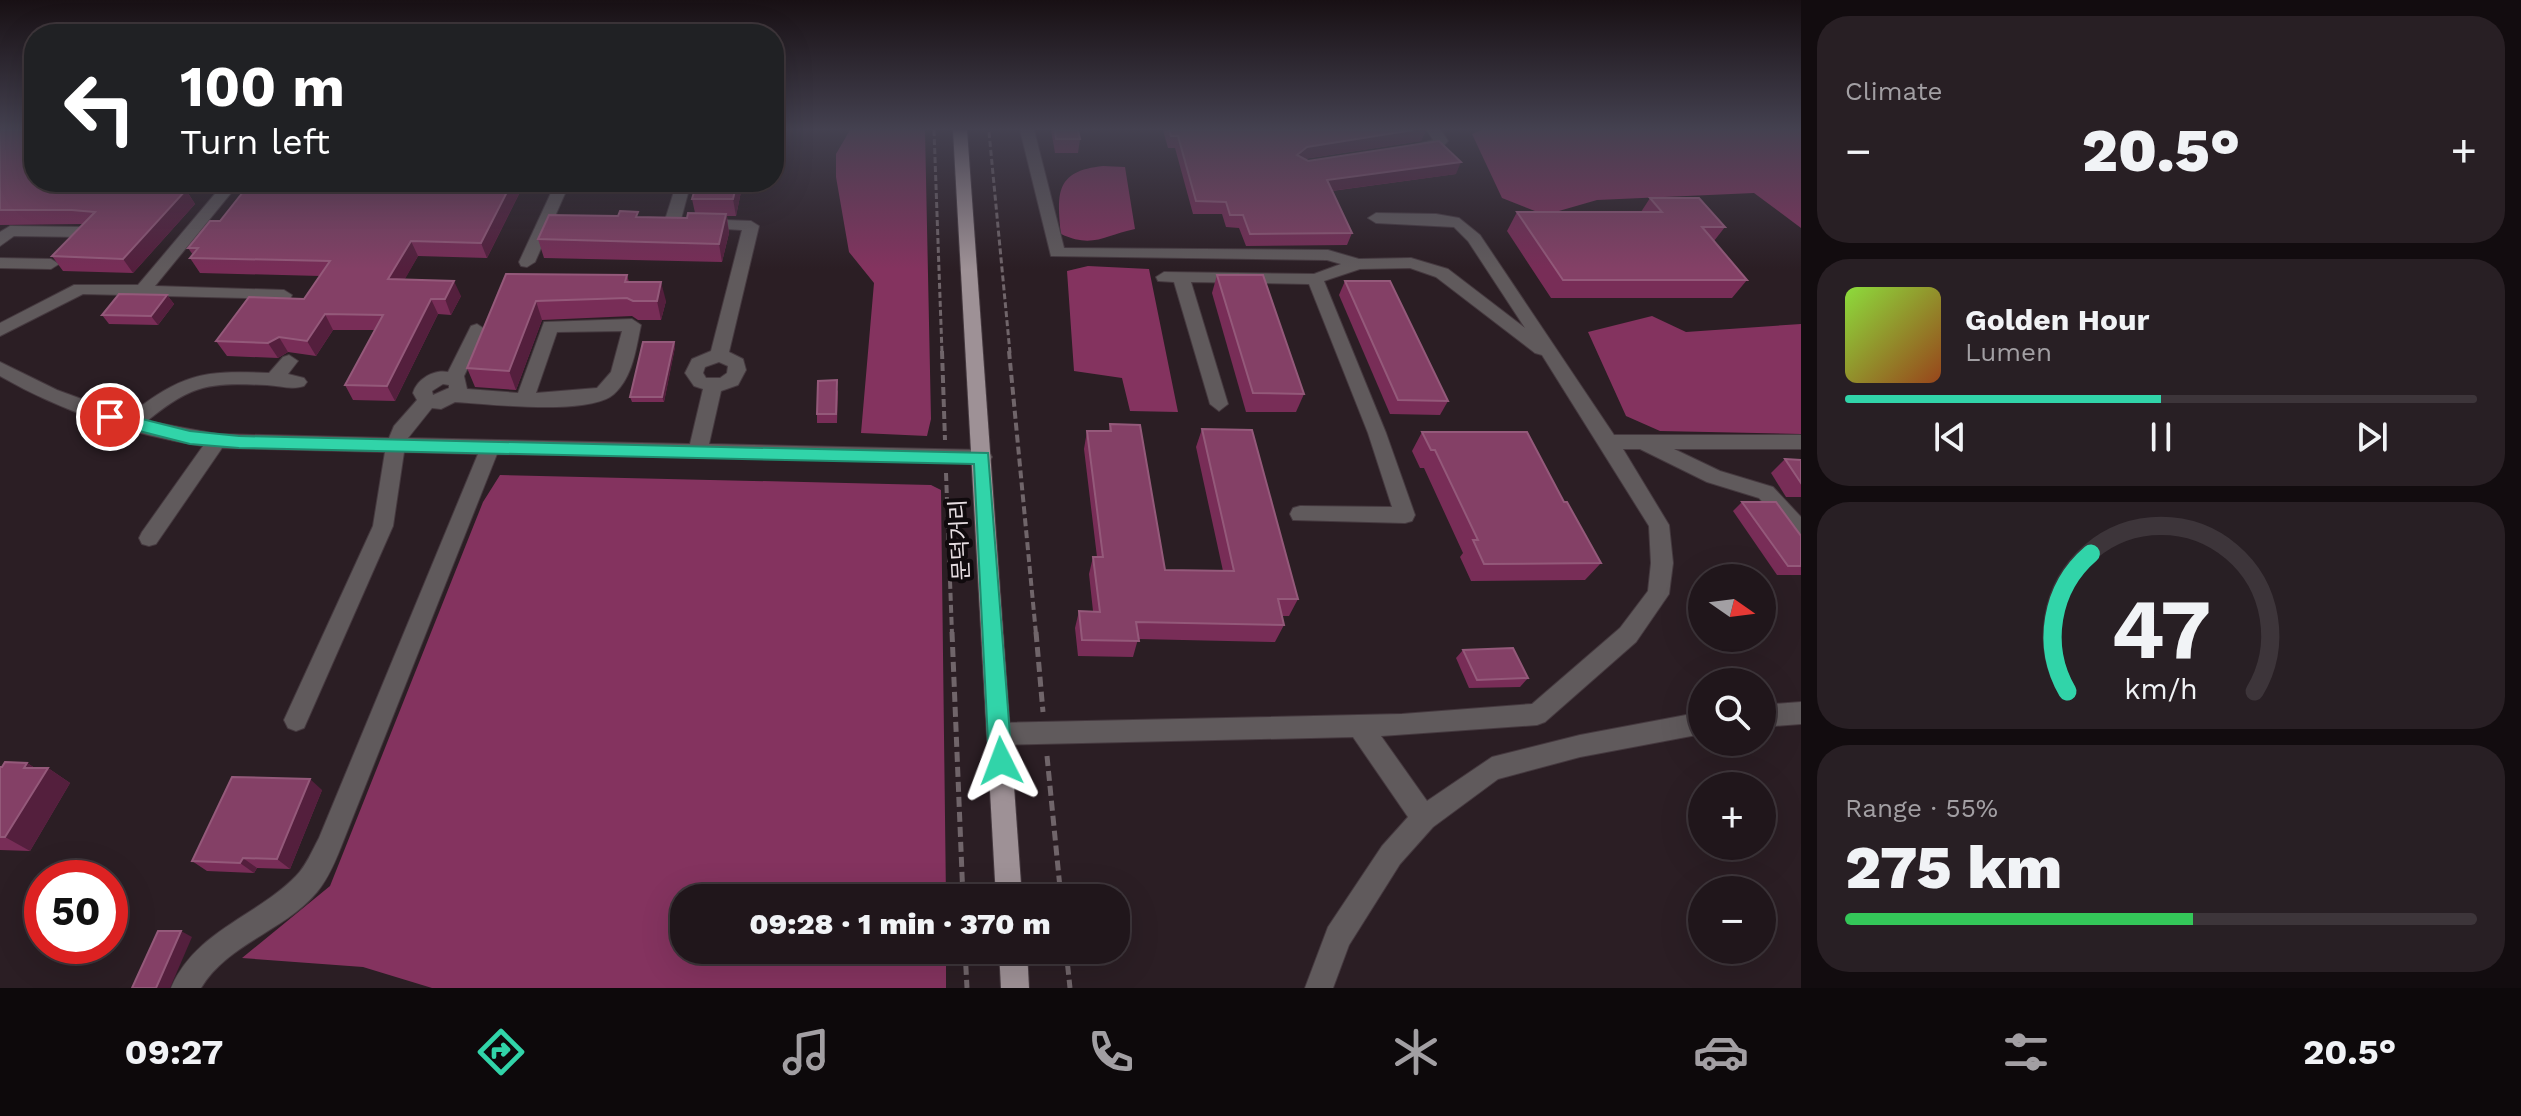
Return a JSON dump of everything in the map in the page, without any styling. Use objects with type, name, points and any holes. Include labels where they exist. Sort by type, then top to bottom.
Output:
[{"type":"main road","name":"문덕거리","points":[[963,176],[1008,884]]},
{"type":"main road","points":[[1014,964],[1015,988]]},
{"type":"street","points":[[1038,176],[1057,253],[1328,255],[1358,264],[1411,263],[1442,273],[1557,362]]},
{"type":"street","points":[[144,289],[225,192]]},
{"type":"street","points":[[527,262],[555,220],[561,192]]},
{"type":"street","points":[[679,192],[664,223],[751,226],[719,355]]},
{"type":"street","points":[[999,734],[1359,726],[1537,714],[1628,635],[1658,594],[1662,563],[1659,525],[1609,442],[1474,238],[1459,223],[1436,219],[1376,218]]},
{"type":"street","points":[[0,241],[10,231],[83,232]]},
{"type":"street","points":[[1255,255],[1263,279]]},
{"type":"street","points":[[0,263],[51,264]]},
{"type":"street","points":[[1219,404],[1173,277],[1315,279],[1358,264]]},
{"type":"street","points":[[1300,514],[1405,515],[1377,433],[1315,279]]},
{"type":"street","points":[[0,330],[80,289],[284,295]]},
{"type":"street","points":[[296,720],[383,526],[395,447],[407,421],[427,401],[422,393],[427,383],[440,377],[454,387],[525,398],[574,399],[604,393],[619,376],[632,325],[550,326],[525,398]]},
{"type":"street","points":[[454,387],[477,330]]},
{"type":"street","points":[[719,355],[737,363],[738,373],[729,382],[713,386],[700,382],[694,373],[698,363],[719,355]]},
{"type":"street","points":[[274,379],[289,361]]},
{"type":"street","points":[[0,368],[32,388],[131,424],[217,441],[982,457]]},
{"type":"street","points":[[131,424],[186,385],[204,379],[298,382]]},
{"type":"street","points":[[698,452],[713,386]]},
{"type":"street","points":[[149,538],[217,441]]},
{"type":"street","points":[[1641,441],[1714,477],[1766,492],[1801,531]]},
{"type":"street","points":[[1609,442],[1801,442]]},
{"type":"street","points":[[185,988],[192,973],[222,943],[272,913],[308,883],[328,847],[490,448]]},
{"type":"street","points":[[1776,715],[1801,713]]},
{"type":"street","points":[[1359,726],[1424,818]]},
{"type":"street","points":[[1319,988],[1338,937],[1391,855],[1424,818],[1492,769],[1580,746],[1688,726]]},
{"type":"path","points":[[936,176],[962,884]]},
{"type":"path","points":[[993,176],[1060,884]]},
{"type":"path","points":[[966,964],[967,988]]},
{"type":"path","points":[[1067,964],[1070,988]]},
{"type":"shaded area","points":[[926,176],[931,419],[927,436],[861,433],[874,283],[849,252],[836,177]]},
{"type":"shaded area","points":[[1072,176],[1126,176],[1135,229],[1091,241],[1061,234],[1060,196],[1062,186]]},
{"type":"shaded area","points":[[1492,176],[1801,176],[1801,228],[1754,193],[1597,200],[1545,215],[1502,198]]},
{"type":"shaded area","points":[[1088,266],[1149,269],[1178,412],[1130,411],[1122,378],[1074,371],[1067,271]]},
{"type":"shaded area","points":[[1652,316],[1686,332],[1801,324],[1801,434],[1660,431],[1626,416],[1588,332]]},
{"type":"shaded area","points":[[500,475],[931,485],[941,490],[946,884],[670,884],[670,964],[946,964],[946,988],[432,988],[363,967],[242,958],[330,886],[483,502]]},
{"type":"building","points":[[0,176],[24,176],[24,192],[184,192],[123,259],[52,256],[95,212],[0,210]]},
{"type":"building","points":[[1189,176],[1356,176],[1327,180],[1352,233],[1250,234],[1243,215],[1230,215],[1226,202],[1196,201]]},
{"type":"building","points":[[243,192],[507,192],[481,243],[411,241],[388,279],[454,281],[445,299],[431,299],[387,386],[345,385],[383,315],[325,314],[307,341],[279,337],[268,343],[216,341],[249,297],[304,299],[330,261],[190,258],[198,248],[188,248],[210,221],[220,221]]},
{"type":"building","points":[[694,192],[735,192],[733,199],[692,199]]},
{"type":"building","points":[[1650,198],[1699,198],[1725,227],[1702,227],[1747,280],[1563,280],[1517,212],[1662,212]]},
{"type":"building","points":[[620,211],[638,212],[636,217],[687,218],[688,213],[726,214],[719,244],[538,239],[549,215],[618,216]]},
{"type":"building","points":[[506,274],[627,275],[625,282],[661,282],[657,301],[627,298],[536,301],[509,371],[467,368]]},
{"type":"building","points":[[1217,275],[1263,275],[1304,394],[1253,393]]},
{"type":"building","points":[[1345,281],[1390,281],[1448,401],[1398,400]]},
{"type":"building","points":[[119,294],[167,295],[151,316],[102,315]]},
{"type":"building","points":[[643,342],[674,342],[662,397],[630,397]]},
{"type":"building","points":[[837,380],[836,414],[817,414],[818,381]]},
{"type":"building","points":[[1110,424],[1140,425],[1165,570],[1234,571],[1202,429],[1252,430],[1298,599],[1278,599],[1284,625],[1136,622],[1139,641],[1082,640],[1079,611],[1100,612],[1093,557],[1103,557],[1087,431],[1111,431]]},
{"type":"building","points":[[1422,432],[1527,432],[1601,563],[1484,564],[1473,540],[1478,540],[1435,450],[1431,450]]},
{"type":"building","points":[[1785,459],[1801,460],[1801,483]]},
{"type":"building","points":[[1742,502],[1776,502],[1801,536],[1801,566],[1788,566]]},
{"type":"building","points":[[1513,648],[1528,678],[1477,680],[1463,650]]},
{"type":"building","points":[[5,762],[27,763],[24,768],[48,768],[5,837],[0,837],[0,767]]},
{"type":"building","points":[[232,777],[310,779],[277,859],[243,858],[240,863],[192,861]]},
{"type":"building","points":[[158,931],[181,931],[156,988],[132,988]]},
{"type":"route","points":[[110,417],[149,429],[217,441],[982,457],[1001,761]]}]
